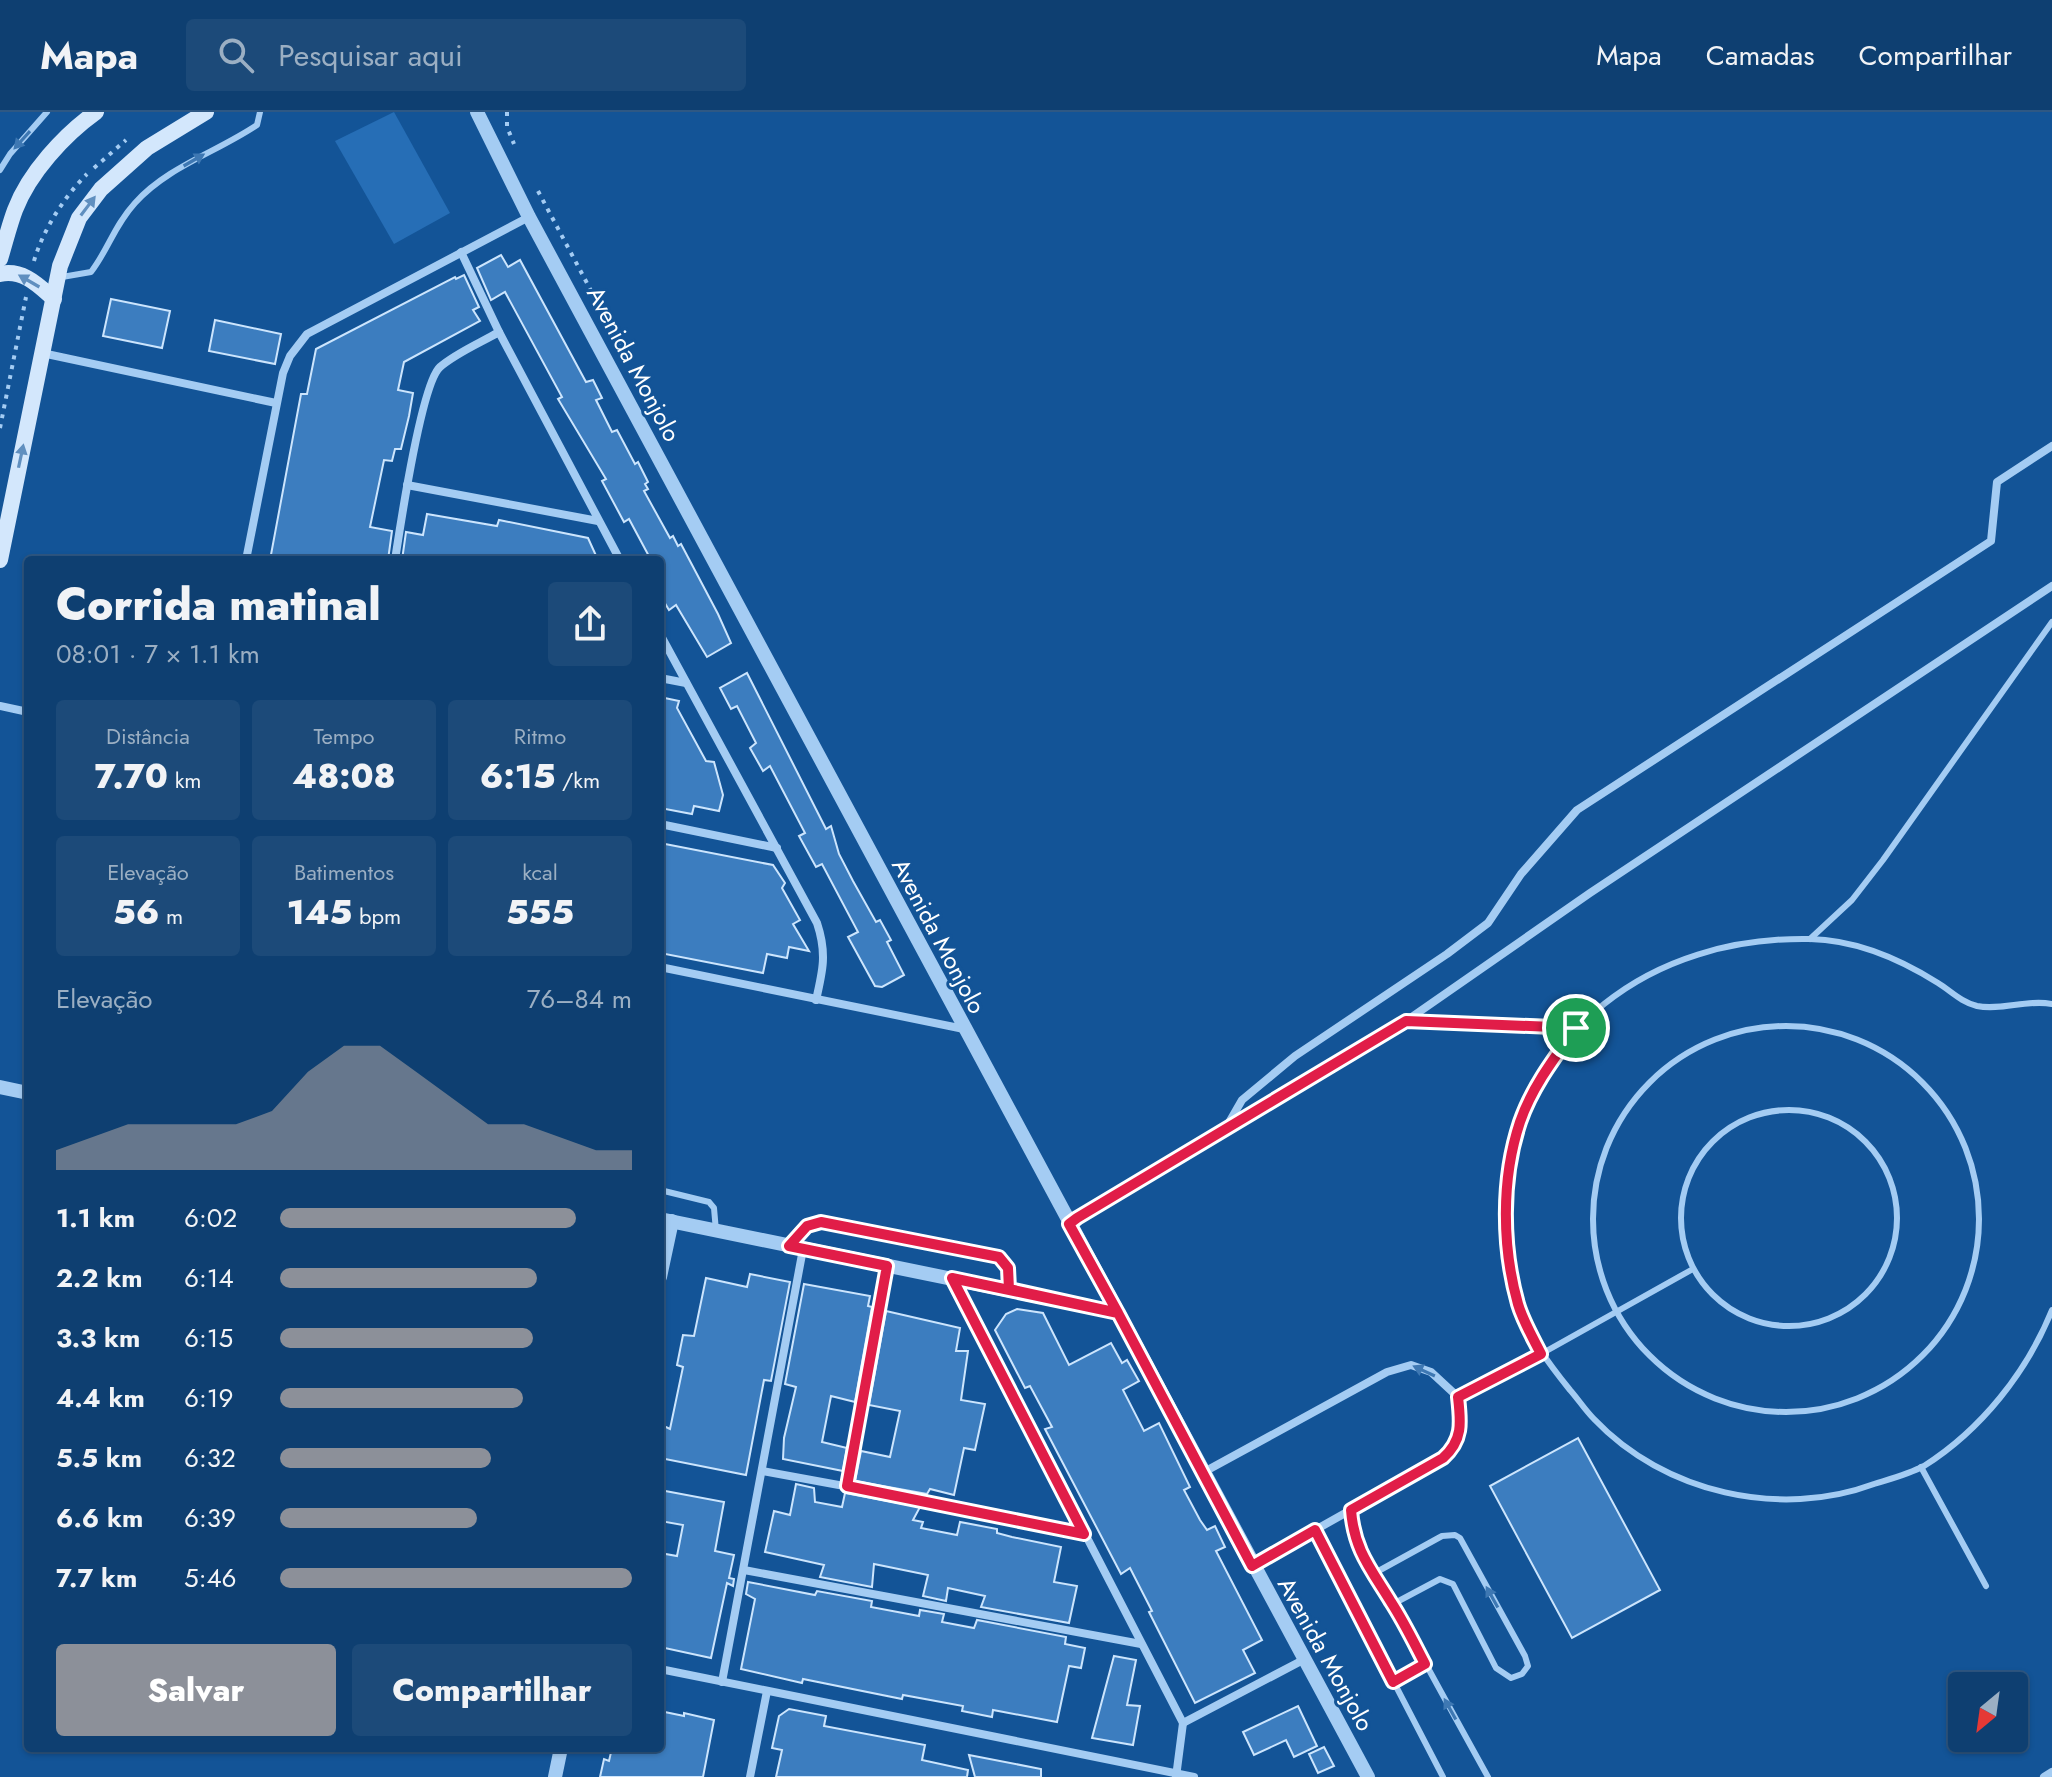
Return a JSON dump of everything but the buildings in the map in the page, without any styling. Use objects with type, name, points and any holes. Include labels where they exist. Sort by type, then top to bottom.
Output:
[{"type":"main road","points":[[0,259],[16,208],[31,180],[51,155],[96,112]]},
{"type":"main road","points":[[0,560],[58,277],[79,218],[101,189],[147,148],[206,112]]},
{"type":"main road","points":[[0,274],[8,272],[31,279],[54,299]]},
{"type":"street","name":"Avenida Monjolo","points":[[477,112],[529,217],[1368,1777]]},
{"type":"street","points":[[247,556],[276,403],[290,356],[307,334],[529,217]]},
{"type":"street","points":[[461,252],[499,332],[618,556]]},
{"type":"street","points":[[396,556],[407,485],[433,374],[499,332]]},
{"type":"street","points":[[42,353],[276,403]]},
{"type":"street","points":[[1227,1126],[1242,1100],[1295,1056],[1488,923],[1521,874],[1577,810],[1991,541],[1997,482],[2052,446]]},
{"type":"street","points":[[407,485],[598,521]]},
{"type":"street","points":[[1069,1224],[1227,1126],[1406,1021],[1590,893],[2052,586]]},
{"type":"street","points":[[664,642],[817,923],[825,959],[816,1000]]},
{"type":"street","points":[[664,679],[686,683]]},
{"type":"street","points":[[0,706],[24,711]]},
{"type":"street","points":[[664,825],[777,848]]},
{"type":"street","points":[[664,968],[964,1029]]},
{"type":"street","points":[[0,1087],[24,1092]]},
{"type":"street","points":[[666,1220],[1118,1313]]},
{"type":"street","points":[[722,1682],[762,1471],[796,1248]]},
{"type":"street","points":[[847,1486],[887,1266]]},
{"type":"street","points":[[952,1278],[1183,1723],[1177,1775]]},
{"type":"street","points":[[1458,1397],[1541,1354]]},
{"type":"street","points":[[1204,1472],[1387,1372],[1411,1365],[1431,1372],[1458,1397],[1462,1426],[1455,1447],[1443,1458],[1252,1566]]},
{"type":"street","points":[[762,1471],[1084,1534]]},
{"type":"street","points":[[744,1570],[1141,1644]]},
{"type":"street","points":[[1183,1723],[1305,1659]]},
{"type":"street","points":[[664,1670],[1194,1777]]},
{"type":"street","points":[[750,1777],[767,1691]]},
{"type":"street","points":[[555,1777],[560,1752]]},
{"type":"street","points":[[2044,1777],[2052,1772]]},
{"type":"lane","points":[[0,170],[47,112]]},
{"type":"lane","points":[[58,277],[91,272],[116,226],[137,200],[186,164],[257,125],[260,112]]},
{"type":"lane","points":[[1810,939],[1852,900],[1883,860],[2052,622]]},
{"type":"lane","points":[[2052,1004],[2041,1002],[1979,1007],[1962,1000],[1899,960],[1844,942],[1810,939],[1756,943],[1704,952],[1650,973],[1609,1000],[1576,1028],[1544,1073],[1520,1122],[1510,1168],[1506,1221],[1508,1257],[1519,1306],[1541,1354],[1595,1421],[1633,1451],[1677,1477],[1717,1491],[1770,1500],[1851,1493],[1921,1467],[1985,1414],[2017,1378],[2052,1310]]},
{"type":"lane","points":[[1406,1021],[1576,1028]]},
{"type":"lane","points":[[1789,1025],[1834,1031],[1876,1048],[1913,1073],[1944,1107],[1966,1146],[1978,1189],[1980,1234],[1972,1278],[1960,1306],[1926,1355],[1891,1383],[1850,1403],[1806,1413],[1761,1412],[1717,1401],[1677,1380],[1643,1350],[1616,1313],[1599,1272],[1592,1227],[1595,1182],[1608,1139],[1632,1101],[1663,1068],[1701,1045],[1744,1030],[1789,1025]]},
{"type":"lane","points":[[1782,1110],[1813,1113],[1842,1123],[1866,1142],[1884,1167],[1895,1196],[1897,1227],[1894,1242],[1890,1257],[1875,1284],[1853,1306],[1826,1320],[1796,1326],[1765,1324],[1736,1313],[1711,1294],[1693,1269],[1682,1240],[1680,1209],[1687,1179],[1702,1152],[1724,1130],[1752,1116],[1782,1110]]},
{"type":"lane","points":[[664,1191],[709,1202],[714,1208],[716,1231]]},
{"type":"lane","points":[[796,1248],[807,1226],[821,1222],[999,1257],[1008,1268],[1009,1289]]},
{"type":"lane","points":[[1541,1354],[1693,1269]]},
{"type":"lane","points":[[1921,1467],[1986,1586]]},
{"type":"lane","points":[[1351,1510],[1353,1532],[1359,1549],[1393,1604],[1488,1777]]},
{"type":"lane","points":[[1315,1530],[1443,1777]]},
{"type":"lane","points":[[1373,1574],[1442,1536],[1455,1535],[1460,1538],[1528,1666],[1522,1674],[1511,1678],[1496,1668],[1453,1584],[1448,1580],[1440,1579],[1393,1604]]},
{"type":"lane","points":[[1393,1682],[1425,1664]]},
{"type":"shaded area","points":[[394,112],[450,213],[394,244],[335,141]]},
{"type":"route","points":[[1576,1028],[1406,1021],[1077,1218],[1069,1224],[1118,1313],[952,1278],[1084,1534],[847,1486],[887,1266],[789,1246],[807,1226],[821,1222],[999,1257],[1008,1268],[1009,1289],[1118,1313],[1252,1566],[1315,1530],[1393,1682],[1425,1664],[1359,1549],[1353,1532],[1351,1510],[1443,1458],[1455,1447],[1462,1426],[1458,1397],[1541,1354],[1519,1306],[1508,1257],[1506,1221],[1510,1168],[1520,1122],[1544,1073],[1576,1028]]}]
